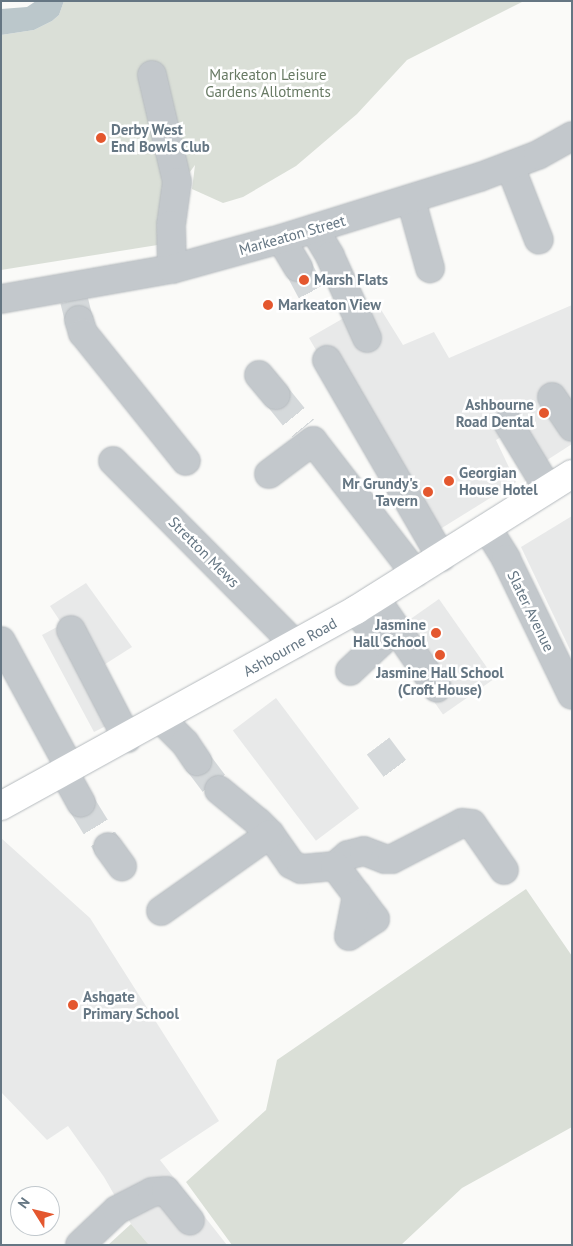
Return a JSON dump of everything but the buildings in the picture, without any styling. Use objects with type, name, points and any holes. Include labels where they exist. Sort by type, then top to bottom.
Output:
[{"type":"main road","name":"Ashbourne Road","points":[[1,806],[127,738],[366,604],[572,474]]},
{"type":"street","points":[[152,75],[177,182],[171,225],[172,269]]},
{"type":"street","name":"Markeaton Street","points":[[1,299],[75,303],[172,269],[411,200],[538,155],[572,136]]},
{"type":"street","points":[[510,166],[539,240]]},
{"type":"street","points":[[411,200],[430,268]]},
{"type":"street","points":[[314,229],[330,256],[367,338]]},
{"type":"street","points":[[281,239],[298,267]]},
{"type":"street","points":[[75,303],[83,333],[186,461]]},
{"type":"street","points":[[327,360],[441,557]]},
{"type":"street","points":[[552,397],[572,427]]},
{"type":"street","points":[[508,423],[548,489]]},
{"type":"street","points":[[270,474],[308,435],[415,573]]},
{"type":"street","name":"Stretton Mews","points":[[113,461],[295,644]]},
{"type":"street","name":"Slater Avenue","points":[[487,528],[506,559],[572,695]]},
{"type":"street","points":[[350,672],[381,642],[366,604]]},
{"type":"street","points":[[366,604],[437,688]]},
{"type":"street","points":[[71,630],[127,738]]},
{"type":"street","points":[[1,642],[67,770],[81,803]]},
{"type":"street","points":[[161,719],[185,743],[197,761]]},
{"type":"street","points":[[219,790],[270,834],[291,864],[301,869],[335,866],[348,855],[364,851],[385,859],[392,859],[462,822],[472,824],[504,870]]},
{"type":"street","points":[[161,911],[270,834]]},
{"type":"street","points":[[335,866],[357,896]]},
{"type":"street","points":[[80,1245],[118,1210],[152,1192],[166,1191],[190,1221]]},
{"type":"shaded area","points":[[36,1],[64,1],[59,15],[52,21],[34,30],[1,35],[1,9],[27,7]]},
{"type":"shaded area","points":[[375,300],[403,345],[434,332],[449,358],[572,305],[572,444],[541,464],[516,428],[496,440],[516,482],[437,531],[323,362],[309,338]]},
{"type":"shaded area","points":[[572,516],[572,654],[521,547]]},
{"type":"shaded area","points":[[86,583],[132,647],[99,668],[128,715],[94,732],[42,635],[57,627],[60,621],[50,606]]},
{"type":"shaded area","name":"Jasmine Hall School (Croft House)","points":[[439,599],[495,678],[443,715],[387,635]]},
{"type":"shaded area","points":[[276,698],[359,808],[316,841],[233,730]]},
{"type":"shaded area","name":"Ashgate Primary School","points":[[1,838],[90,918],[219,1121],[160,1160],[227,1245],[149,1245],[131,1224],[104,1177],[68,1126],[47,1140],[1,1092]]},
{"type":"green space","name":"Markeaton Leisure Gardens Allotments","points":[[64,1],[524,1],[407,60],[357,114],[296,166],[243,197],[223,203],[192,189],[195,165],[176,191],[170,243],[1,270],[1,35],[34,30],[52,21],[59,15]]},
{"type":"green space","points":[[526,889],[572,956],[572,1127],[462,1188],[401,1245],[232,1245],[186,1182],[266,1110],[277,1060]]},
{"type":"green space","points":[[131,1224],[149,1245],[108,1245]]},
{"type":"tunnel","points":[[298,267],[312,293]]},
{"type":"tunnel","points":[[74,300],[79,320]]},
{"type":"tunnel","points":[[276,395],[303,428]]},
{"type":"tunnel","points":[[378,746],[396,770]]},
{"type":"tunnel","points":[[197,761],[219,790]]},
{"type":"tunnel","points":[[81,803],[108,847]]},
{"type":"place","name":"Derby West End Bowls Club","points":[[101,138]]},
{"type":"place","name":"Marsh Flats","points":[[304,280]]},
{"type":"place","name":"Markeaton View","points":[[268,305]]},
{"type":"place","name":"Ashbourne Road Dental","points":[[544,413]]},
{"type":"place","name":"Georgian House Hotel","points":[[449,481]]},
{"type":"place","name":"Mr Grundy's Tavern","points":[[428,492]]},
{"type":"place","name":"Jasmine Hall School","points":[[436,633]]},
{"type":"place","name":"Jasmine Hall School (Croft House)","points":[[440,655]]},
{"type":"place","name":"Ashgate Primary School","points":[[73,1005]]}]
